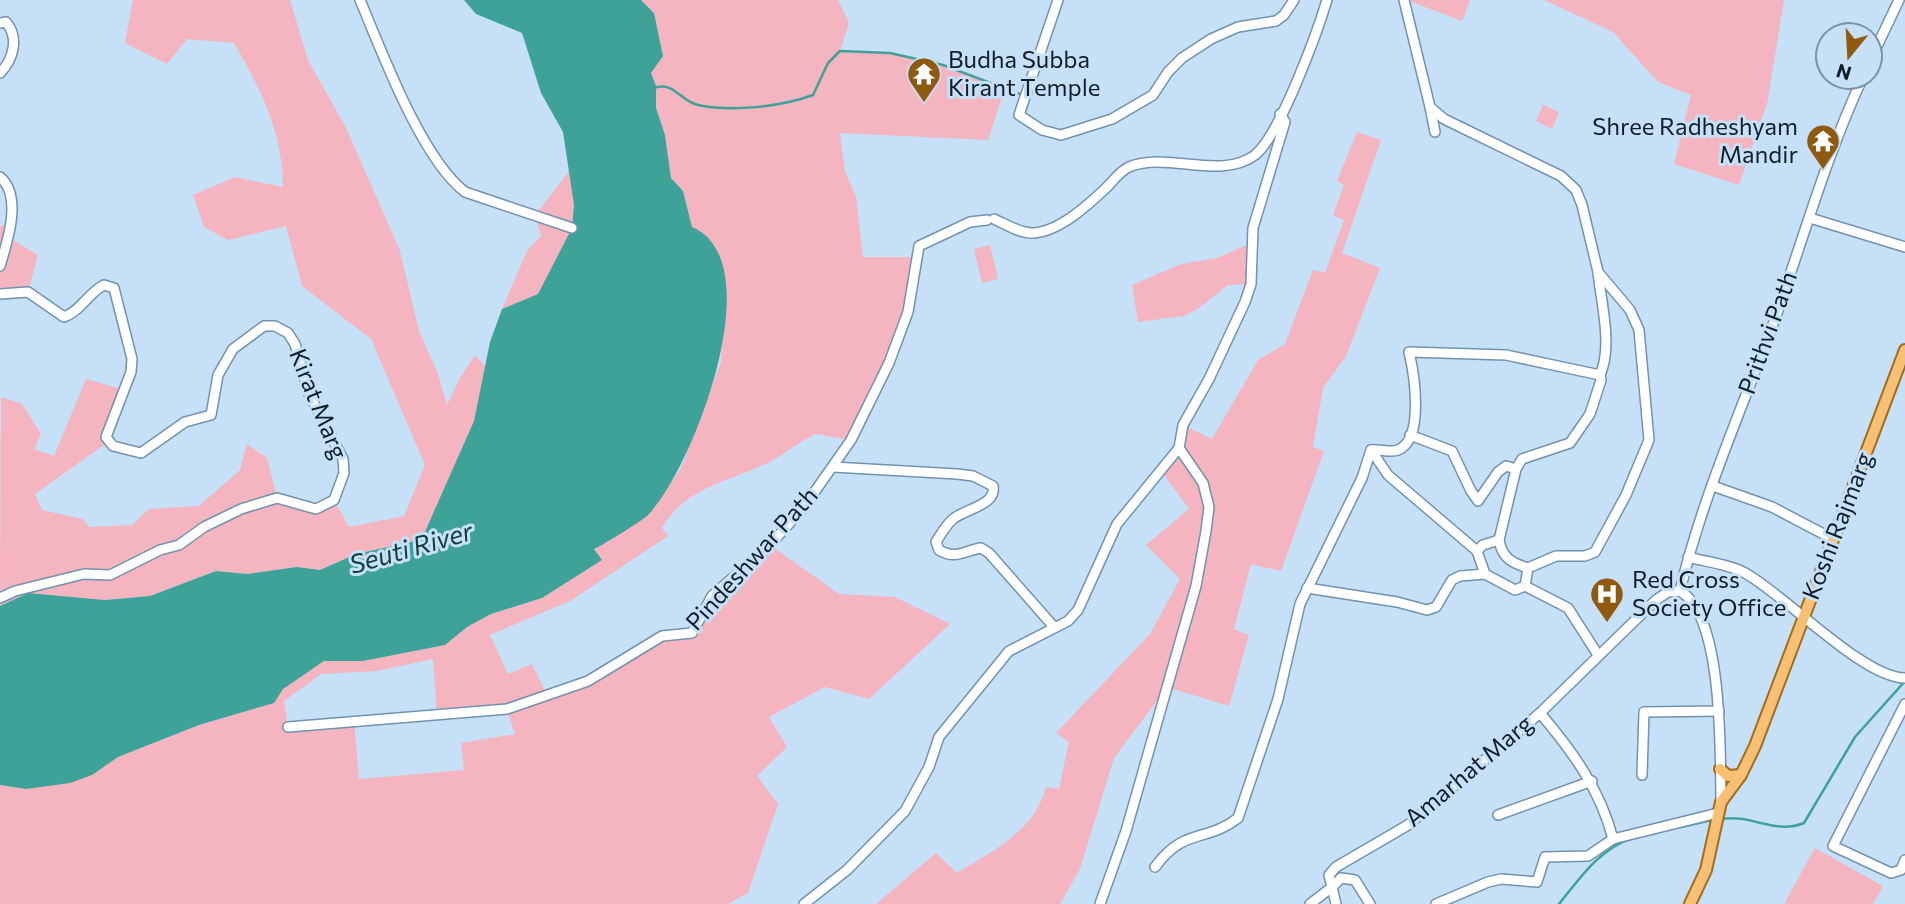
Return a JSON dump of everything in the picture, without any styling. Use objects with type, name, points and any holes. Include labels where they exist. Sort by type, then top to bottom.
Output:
[{"type":"main road","name":"Koshi Rajmarg","points":[[1690,904],[1706,870],[1718,814],[1741,775],[1905,350]]},
{"type":"main road","points":[[1720,769],[1733,777],[1741,775]]},
{"type":"street","points":[[360,0],[416,124],[455,184],[465,192],[572,228]]},
{"type":"street","points":[[1058,0],[1020,114],[1042,130],[1061,135],[1112,119],[1143,103],[1182,58],[1224,31],[1276,21],[1284,15],[1294,0]]},
{"type":"street","points":[[804,904],[847,870],[905,811],[929,767],[939,737],[1009,651],[1054,628],[1079,610],[1117,524],[1179,448],[1183,425],[1209,379],[1251,284],[1253,228],[1279,148],[1285,122],[1280,114],[1298,80],[1327,0]]},
{"type":"street","points":[[1404,0],[1435,132]]},
{"type":"street","points":[[1884,32],[1899,0]]},
{"type":"street","points":[[0,23],[6,22],[12,30],[14,46],[0,73]]},
{"type":"street","name":"Prithvi Path","points":[[1681,592],[1688,557],[1830,157],[1857,91]]},
{"type":"street","points":[[1430,107],[1444,119],[1560,176],[1576,190],[1598,272],[1605,364],[1590,414],[1570,443],[1540,450],[1522,459],[1516,469],[1499,540],[1501,552],[1507,558],[1528,568],[1556,556],[1585,556],[1595,552],[1626,495],[1649,440],[1639,330],[1630,310],[1598,272]]},
{"type":"street","name":"Pindeshwar Path","points":[[288,727],[507,709],[588,681],[662,636],[692,633],[712,596],[770,545],[833,467],[851,440],[889,363],[908,312],[919,246],[970,222],[991,219],[1035,233],[1047,230],[1079,211],[1125,168],[1144,162],[1230,164],[1244,161],[1266,143],[1280,114]]},
{"type":"street","points":[[0,177],[6,183],[9,193],[11,223],[0,267]]},
{"type":"street","points":[[1810,218],[1905,247]]},
{"type":"street","name":"Kirat Marg","points":[[0,294],[28,292],[64,317],[74,313],[95,289],[104,285],[114,288],[132,359],[131,372],[106,437],[113,446],[141,453],[185,422],[211,415],[218,375],[224,360],[256,329],[275,326],[288,333],[295,344],[309,394],[343,459],[344,473],[341,487],[327,505],[316,509],[276,498],[241,509],[204,527],[179,545],[160,550],[110,575],[83,574],[0,598]]},
{"type":"street","points":[[1371,450],[1394,452],[1402,449],[1410,435],[1416,410],[1409,352],[1506,355],[1600,375]]},
{"type":"street","points":[[1410,435],[1452,451],[1474,498],[1478,501],[1498,472],[1506,466],[1516,469]]},
{"type":"street","points":[[1100,904],[1126,831],[1196,586],[1206,531],[1209,507],[1203,483],[1179,448]]},
{"type":"street","points":[[1371,450],[1388,475],[1477,551]]},
{"type":"street","points":[[1155,867],[1167,850],[1180,841],[1230,825],[1238,818],[1278,699],[1300,604],[1362,478],[1371,450]]},
{"type":"street","points":[[833,467],[957,474],[973,476],[993,486],[991,497],[954,518],[936,542],[939,550],[949,556],[960,556],[981,548],[989,553],[1054,628]]},
{"type":"street","points":[[1713,486],[1772,507],[1833,540]]},
{"type":"street","points":[[1499,540],[1483,545],[1477,551],[1477,559],[1485,573],[1515,590],[1525,586],[1568,608],[1598,655]]},
{"type":"street","points":[[1688,557],[1744,572],[1803,619],[1884,672],[1903,678]]},
{"type":"street","points":[[1525,586],[1528,568]]},
{"type":"street","points":[[1307,588],[1397,602],[1427,610],[1436,607],[1452,580],[1485,573]]},
{"type":"street","points":[[1436,904],[1488,882],[1537,882],[1545,857],[1588,856],[1613,839],[1718,814],[1720,769],[1716,674],[1702,623],[1689,597],[1681,592]]},
{"type":"street","name":"Amarhat Marg","points":[[1310,904],[1332,887],[1329,875],[1336,867],[1408,825],[1540,713],[1657,600],[1668,593],[1681,592]]},
{"type":"street","points":[[1905,704],[1833,846],[1891,873],[1900,870],[1905,860]]},
{"type":"street","points":[[1642,775],[1644,712],[1719,711]]},
{"type":"street","points":[[1540,713],[1576,755],[1592,781],[1613,839]]},
{"type":"street","points":[[1498,815],[1592,781]]},
{"type":"street","points":[[1336,904],[1332,887],[1341,878],[1355,880],[1370,904]]},
{"type":"shaded area","points":[[133,0],[290,0],[308,60],[347,130],[400,251],[419,331],[438,374],[447,405],[475,355],[486,367],[474,421],[435,514],[424,534],[411,542],[356,554],[320,570],[297,567],[247,574],[216,571],[150,596],[105,600],[28,593],[0,606],[1,397],[22,404],[41,434],[34,449],[54,456],[86,379],[124,390],[108,442],[35,494],[42,510],[83,519],[89,527],[132,525],[149,509],[199,506],[240,470],[247,444],[267,458],[277,498],[316,509],[334,500],[349,527],[404,516],[425,465],[371,339],[302,286],[286,226],[228,240],[204,227],[193,195],[235,177],[283,187],[279,148],[269,112],[234,43],[187,39],[167,64],[125,43]]},
{"type":"shaded area","points":[[641,0],[838,0],[849,23],[840,51],[890,53],[943,65],[1005,88],[988,140],[840,133],[845,171],[856,197],[863,257],[917,257],[908,312],[851,440],[815,434],[768,463],[695,495],[671,514],[662,528],[668,536],[570,601],[490,635],[508,674],[532,664],[547,695],[588,681],[662,636],[692,633],[704,610],[770,545],[839,594],[895,597],[950,624],[869,699],[825,687],[769,717],[787,747],[757,776],[778,804],[748,893],[728,904],[0,904],[0,785],[26,789],[92,775],[118,757],[199,725],[250,710],[324,661],[363,661],[445,645],[467,627],[491,614],[542,598],[601,560],[594,549],[646,517],[659,500],[681,468],[721,362],[724,282],[692,227],[683,191],[671,178],[665,135],[656,108],[656,86],[651,73],[663,55],[654,13]],"holes":[[[433,659],[437,716],[507,709],[515,734],[461,743],[464,770],[359,779],[354,721],[288,727],[284,701],[321,674],[376,671]]]},
{"type":"shaded area","points":[[1407,0],[1470,0],[1462,21]]},
{"type":"shaded area","points":[[1544,0],[1784,0],[1767,104],[1739,185],[1674,164],[1691,95],[1658,82],[1613,32]]},
{"type":"shaded area","points":[[1543,105],[1559,112],[1552,129],[1536,121]]},
{"type":"shaded area","points":[[1357,132],[1381,140],[1342,253],[1380,268],[1346,356],[1323,388],[1313,447],[1324,451],[1281,571],[1251,564],[1234,629],[1249,635],[1229,706],[1167,687],[1114,758],[1080,869],[1060,904],[876,904],[936,853],[957,873],[985,856],[1022,828],[1040,803],[1046,787],[1059,789],[1069,742],[1056,733],[1150,634],[1180,579],[1146,545],[1189,509],[1162,472],[1172,461],[1183,425],[1212,439],[1258,360],[1285,344],[1313,270],[1325,273],[1344,220],[1333,215],[1344,185],[1337,181]]},
{"type":"shaded area","points":[[570,170],[574,205],[572,228],[557,262],[538,294],[502,309],[527,251],[541,236],[536,214]]},
{"type":"shaded area","points":[[11,224],[8,237],[38,255],[28,292],[3,296],[0,299],[0,226]]},
{"type":"shaded area","points":[[990,245],[998,279],[982,283],[974,249]]},
{"type":"shaded area","points":[[1244,246],[1251,248],[1251,284],[1228,285],[1184,316],[1138,322],[1132,285],[1181,264],[1217,258]]},
{"type":"shaded area","points":[[1815,848],[1883,886],[1873,904],[1784,904]]},
{"type":"water","name":"Seuti River","points":[[464,0],[641,0],[654,13],[663,56],[651,73],[656,86],[656,108],[665,135],[671,178],[683,191],[692,227],[715,247],[726,280],[726,321],[717,366],[703,413],[666,491],[648,515],[594,549],[602,560],[542,598],[491,614],[467,627],[445,645],[363,661],[324,661],[283,689],[274,703],[199,725],[118,757],[92,775],[70,783],[26,789],[0,785],[0,606],[28,593],[105,600],[150,596],[216,571],[247,574],[297,567],[320,570],[356,554],[411,542],[424,534],[474,421],[490,342],[502,309],[538,294],[572,228],[574,205],[563,132],[541,93],[522,33],[476,14]]},
{"type":"waterway","points":[[654,88],[667,87],[692,103],[711,107],[741,108],[786,103],[813,95],[828,63],[840,51],[890,53],[943,65],[1020,94]]},
{"type":"waterway","points":[[1722,819],[1743,819],[1783,827],[1804,823],[1855,737],[1905,681]]},
{"type":"waterway","points":[[1681,827],[1712,820]]},
{"type":"waterway","points":[[1559,904],[1601,856],[1633,838]]},
{"type":"place","name":"Budha Subba Kirant Temple","points":[[924,104]]},
{"type":"place","name":"Shree Radheshyam Mandir","points":[[1823,171]]},
{"type":"place","name":"Red Cross Society Office","points":[[1607,624]]}]
